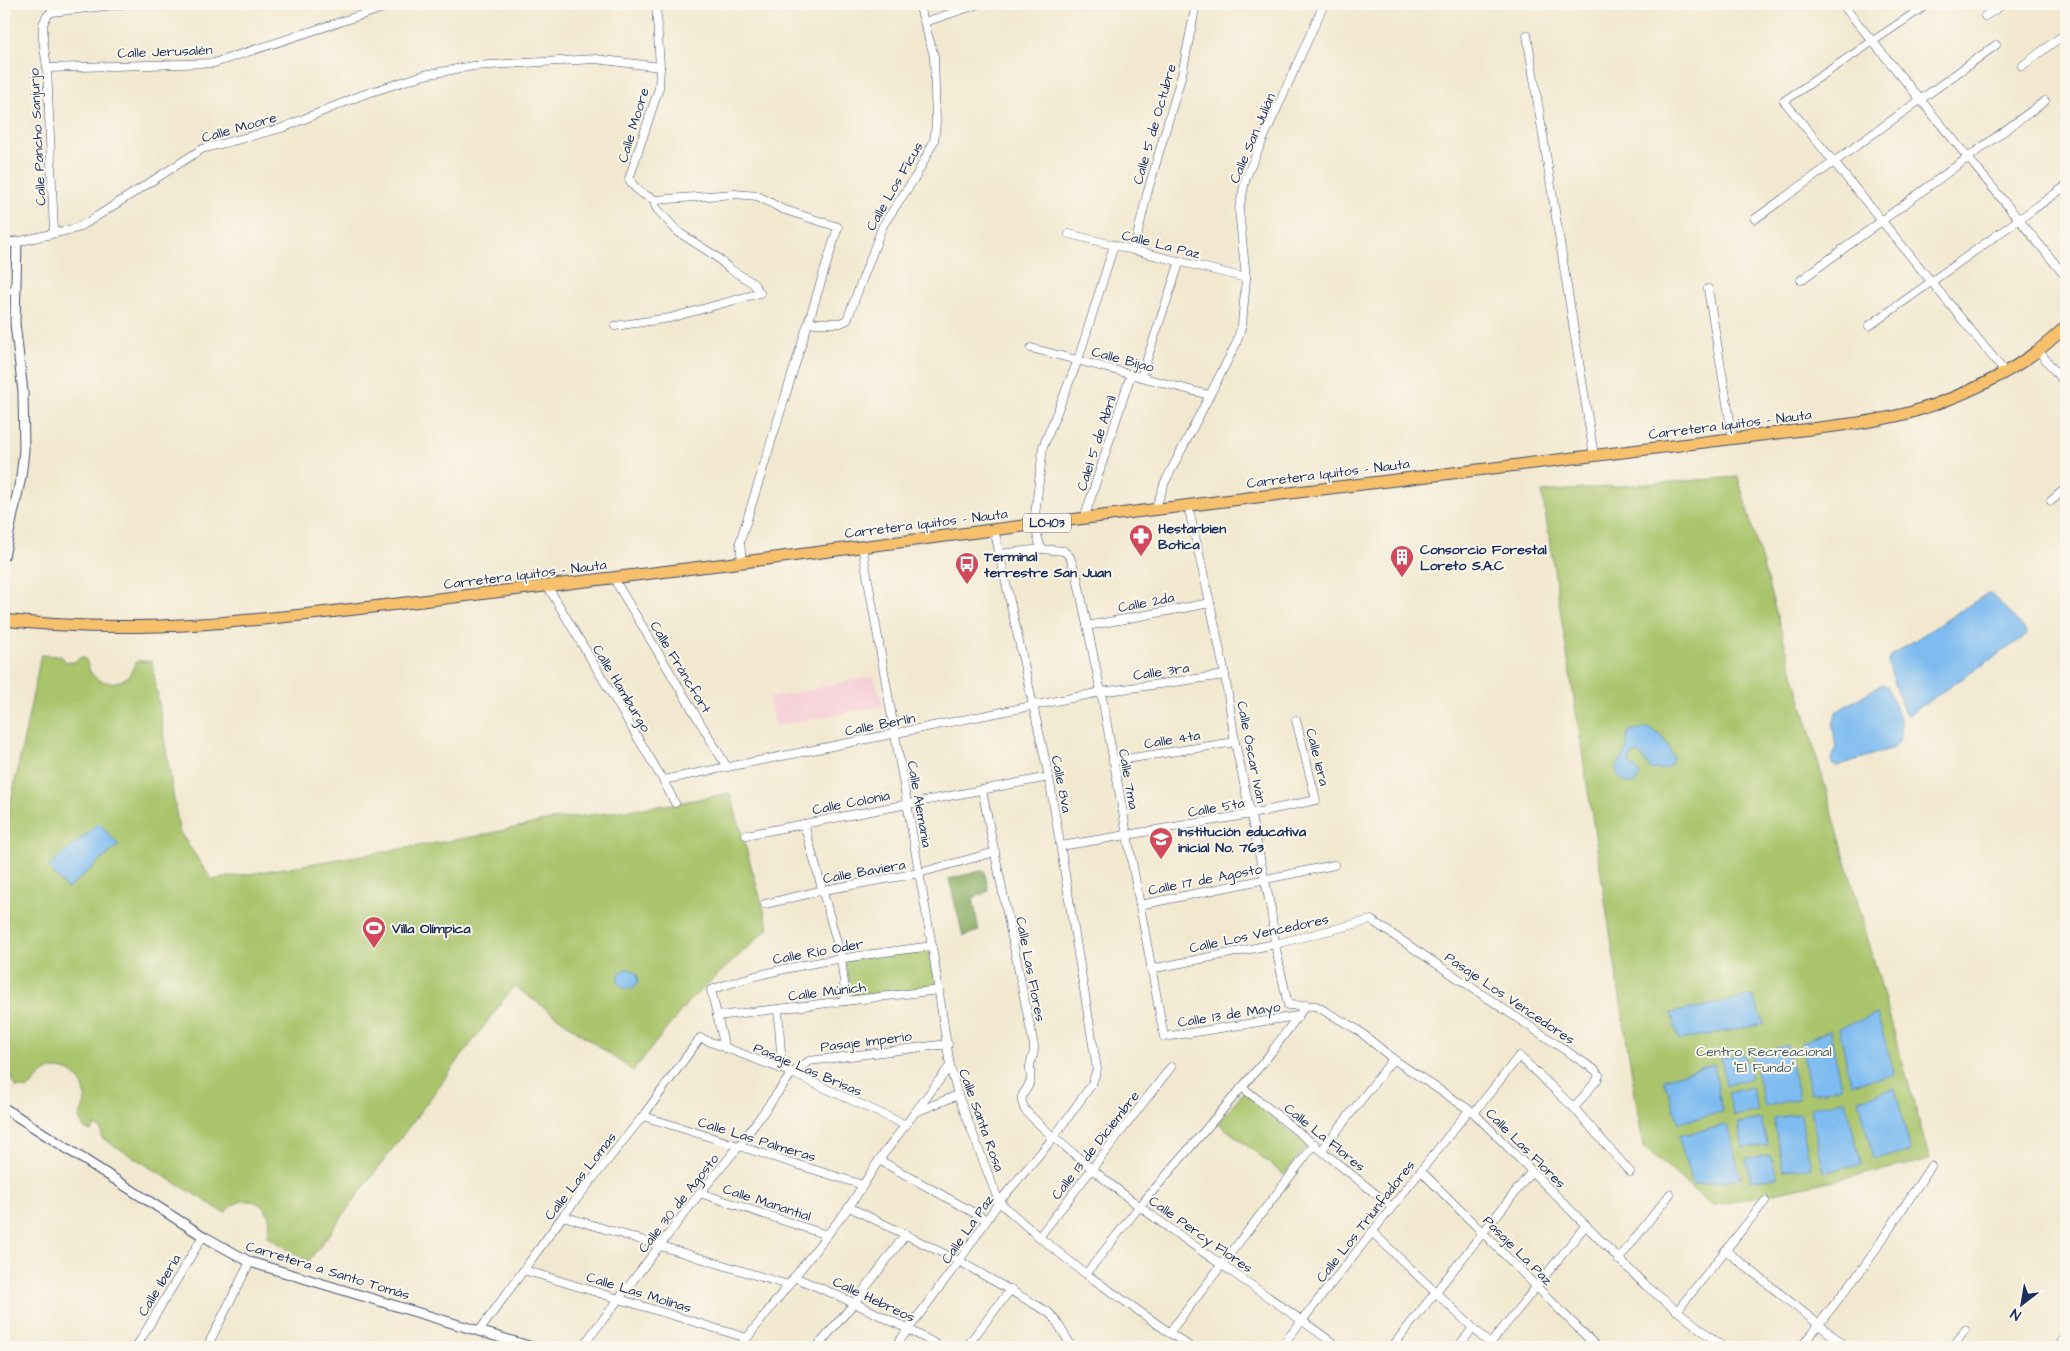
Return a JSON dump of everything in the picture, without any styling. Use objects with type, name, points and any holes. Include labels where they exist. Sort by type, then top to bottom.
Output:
[{"type":"main road","name":"Carretera Iquitos - Nauta","points":[[4,620],[46,625],[121,627],[244,622],[614,579],[1034,524],[1859,424],[1910,413],[1948,400],[2005,372],[2038,350],[2066,326]]},
{"type":"street","name":"Calle Pancho Sanjurjo","points":[[54,233],[47,68],[43,24],[51,12],[124,4]]},
{"type":"street","name":"Calle Jerusalén","points":[[47,68],[214,63],[395,4]]},
{"type":"street","points":[[656,4],[660,67]]},
{"type":"street","points":[[919,4],[925,22],[979,4]]},
{"type":"street","name":"Calle 5 de Octubre","points":[[1134,250],[1147,194],[1182,74],[1196,4]]},
{"type":"street","name":"Calle San Julián","points":[[1155,510],[1165,482],[1236,344],[1242,325],[1246,278],[1239,210],[1246,177],[1324,4]]},
{"type":"street","points":[[1842,4],[2066,277]]},
{"type":"street","points":[[1928,4],[1784,101],[2005,372]]},
{"type":"street","points":[[1985,16],[2004,4]]},
{"type":"street","name":"Calle Los Ficus","points":[[809,323],[840,323],[846,320],[883,225],[916,176],[934,141],[936,123],[934,56],[925,22]]},
{"type":"street","points":[[2022,66],[2066,33]]},
{"type":"street","points":[[1527,35],[1594,456]]},
{"type":"street","points":[[1755,219],[1996,45]]},
{"type":"street","name":"Calle Moore","points":[[17,242],[76,228],[88,222],[202,149],[282,128],[362,95],[424,75],[473,66],[596,59],[660,67],[659,88],[629,179],[633,186],[645,196],[656,200]]},
{"type":"street","points":[[1801,280],[2045,100]]},
{"type":"street","points":[[1869,326],[2066,186]]},
{"type":"street","points":[[615,326],[670,318],[760,294],[753,283],[678,232],[657,209],[655,205],[656,200],[734,194],[758,196],[782,209],[838,227],[740,542],[742,562]]},
{"type":"street","name":"Calle La Paz","points":[[1069,234],[1246,278]]},
{"type":"street","points":[[4,242],[17,242],[15,323],[24,392],[24,450],[21,476],[4,556]]},
{"type":"street","points":[[1041,549],[1034,524],[1043,446],[1078,360],[1114,245]]},
{"type":"street","points":[[1142,377],[1180,261]]},
{"type":"street","points":[[1708,289],[1733,439]]},
{"type":"street","points":[[4,291],[16,290]]},
{"type":"street","name":"Calle Bijao","points":[[1031,348],[1209,395]]},
{"type":"street","points":[[2038,350],[2066,386]]},
{"type":"street","name":"Calel 5 de Abril","points":[[1084,519],[1132,374]]},
{"type":"street","points":[[2051,501],[2066,488]]},
{"type":"street","name":"Calle Óscar Iván","points":[[1188,505],[1225,675],[1235,742],[1265,880],[1275,944],[1288,1005]]},
{"type":"street","name":"Calle 8va","points":[[994,529],[1049,777],[1092,1047]]},
{"type":"street","name":"Calle Alemania","points":[[862,546],[908,804],[948,1044],[950,1066]]},
{"type":"street","name":"Calle 7ma","points":[[999,554],[1041,549],[1064,551],[1070,557],[1077,577],[1101,692],[1164,1036]]},
{"type":"street","name":"Calle Fráncfort","points":[[614,579],[727,767]]},
{"type":"street","name":"Calle Hamburgo","points":[[548,587],[663,780],[674,803]]},
{"type":"street","name":"Calle 2da","points":[[1087,626],[1210,603]]},
{"type":"street","name":"Calle 3ra","points":[[1101,692],[1225,675]]},
{"type":"street","name":"Calle Berlín","points":[[663,780],[1101,692]]},
{"type":"street","name":"Calle 1era","points":[[1296,720],[1316,800]]},
{"type":"street","name":"Calle 4ta","points":[[1113,761],[1235,742]]},
{"type":"street","name":"Calle Colonia","points":[[746,835],[1049,777]]},
{"type":"street","name":"Calle Las Flores","points":[[982,790],[1035,1052],[1030,1064],[1030,1084],[1021,1094],[1021,1101],[1025,1110],[1032,1118],[1054,1136]]},
{"type":"street","name":"Calle 5ta","points":[[1061,846],[1251,814],[1316,800]]},
{"type":"street","points":[[804,824],[824,890],[841,957],[846,1001]]},
{"type":"street","name":"Calle Baviera","points":[[765,904],[824,890],[919,874],[995,852]]},
{"type":"street","name":"Calle 17 de Agosto","points":[[1140,905],[1334,865]]},
{"type":"street","name":"Calle Los Vencedores","points":[[1151,969],[1275,944],[1371,920]]},
{"type":"street","name":"Pasaje Los Vencedores","points":[[1371,920],[1595,1070],[1599,1075],[1597,1080],[1574,1108]]},
{"type":"street","name":"Calle Río Oder","points":[[717,1016],[711,990],[744,978],[841,957],[932,946]]},
{"type":"street","name":"Calle Múnich","points":[[717,1016],[939,990]]},
{"type":"street","name":"Calle Las Flores","points":[[1288,1005],[1316,1006],[1358,1030],[1393,1059],[1472,1112],[1586,1225],[1618,1260],[1645,1285],[1723,1347]]},
{"type":"street","points":[[1086,1274],[1140,1207],[1267,1058],[1306,1005]]},
{"type":"street","points":[[778,1009],[782,1069]]},
{"type":"street","points":[[717,1016],[726,1048]]},
{"type":"street","name":"Calle 13 de Mayo","points":[[1164,1036],[1297,1016]]},
{"type":"street","name":"Pasaje Las Brisas","points":[[700,1038],[792,1073],[906,1125]]},
{"type":"street","name":"Calle Las Lomas","points":[[480,1330],[563,1216],[644,1116],[700,1038]]},
{"type":"street","name":"Pasaje Imperio","points":[[792,1073],[809,1061],[948,1044]]},
{"type":"street","name":"Calle La Paz","points":[[895,1347],[959,1261],[986,1220],[1054,1136],[1092,1084],[1097,1069],[1092,1047]]},
{"type":"street","points":[[1472,1112],[1519,1056],[1574,1108],[1630,1172]]},
{"type":"street","points":[[1322,1150],[1393,1059]]},
{"type":"street","name":"Calle Santa Rosa","points":[[950,1066],[958,1095],[1000,1202],[1039,1237],[1086,1274],[1190,1347]]},
{"type":"street","name":"Calle Santa Rosa","points":[[740,1347],[849,1207],[879,1160],[950,1066]]},
{"type":"street","name":"Calle 13 de Diciembre","points":[[1039,1237],[1171,1067]]},
{"type":"street","name":"Calle 30 de Agosto","points":[[582,1347],[700,1193],[739,1146],[792,1073]]},
{"type":"street","name":"Calle La Flores","points":[[1242,1087],[1392,1207]]},
{"type":"street","points":[[916,1112],[958,1095]]},
{"type":"street","name":"Carretera a Santo Tomás","points":[[4,1108],[203,1236],[250,1262],[532,1347]]},
{"type":"street","name":"Calle Los Triunfadores","points":[[1281,1347],[1421,1171],[1472,1112]]},
{"type":"street","name":"Calle Las Palmeras","points":[[644,1116],[863,1185]]},
{"type":"street","name":"Calle Percy Flores","points":[[1054,1136],[1092,1170],[1140,1207],[1338,1347]]},
{"type":"street","points":[[1169,1333],[1315,1144]]},
{"type":"street","points":[[879,1160],[986,1220]]},
{"type":"street","points":[[1801,1347],[1866,1264],[1931,1166]]},
{"type":"street","name":"Pasaje La Paz","points":[[1421,1171],[1597,1346]]},
{"type":"street","points":[[1392,1347],[1532,1171]]},
{"type":"street","name":"Calle Manantial","points":[[700,1193],[827,1235]]},
{"type":"street","points":[[1618,1260],[1670,1194]]},
{"type":"street","points":[[1677,1311],[1765,1201]]},
{"type":"street","points":[[849,1207],[959,1261],[1011,1289],[1048,1312],[1055,1319],[1072,1347]]},
{"type":"street","points":[[563,1216],[788,1285]]},
{"type":"street","points":[[1372,1232],[1491,1346],[1536,1286],[1586,1225]]},
{"type":"street","points":[[817,1347],[855,1302],[906,1234]]},
{"type":"street","name":"Calle Iberia","points":[[136,1347],[203,1236]]},
{"type":"street","points":[[1725,1250],[1847,1347]]},
{"type":"street","points":[[207,1347],[250,1262]]},
{"type":"street","name":"Calle Las Molinas","points":[[524,1270],[747,1338]]},
{"type":"street","name":"Calle Hebreos","points":[[794,1277],[855,1302],[910,1329],[940,1347]]},
{"type":"street","points":[[966,1347],[1011,1289]]},
{"type":"street","points":[[1458,1347],[1473,1328]]},
{"type":"street","points":[[2060,1347],[2066,1328]]},
{"type":"street","points":[[1953,1347],[1965,1330]]},
{"type":"shaded area","points":[[874,676],[884,706],[775,726],[769,698]]},
{"type":"green space","name":"Centro Recreacional “El Fundo”","points":[[1738,477],[1930,1160],[1712,1206],[1643,1146],[1542,492]]},
{"type":"green space","name":"Villa Olímpica","points":[[41,655],[61,656],[66,662],[74,662],[83,657],[90,672],[96,678],[105,682],[121,681],[129,675],[137,661],[152,661],[179,831],[212,880],[478,836],[545,821],[673,804],[730,793],[769,928],[688,1002],[633,1071],[514,986],[308,1262],[267,1236],[270,1225],[269,1216],[258,1204],[250,1201],[241,1201],[233,1205],[225,1213],[102,1138],[101,1129],[96,1126],[91,1131],[84,1128],[79,1118],[85,1101],[84,1089],[72,1074],[60,1069],[47,1071],[27,1089],[16,1087],[13,1083],[13,1077],[8,1074],[4,1077],[4,836]]},
{"type":"green space","points":[[984,870],[989,891],[973,898],[979,931],[963,936],[949,879]]},
{"type":"green space","points":[[933,947],[940,989],[854,1000],[844,958]]},
{"type":"green space","points":[[1243,1092],[1308,1145],[1284,1175],[1218,1123]]},
{"type":"water","points":[[1988,593],[1992,594],[2026,631],[2027,635],[1908,715],[1904,712],[1888,662],[1892,655]]},
{"type":"water","points":[[1882,684],[1887,686],[1900,718],[1901,735],[1899,742],[1893,748],[1837,766],[1832,764],[1836,749],[1833,726],[1836,712]]},
{"type":"water","points":[[1646,728],[1661,736],[1673,759],[1669,767],[1661,770],[1651,769],[1639,753],[1632,755],[1629,761],[1631,766],[1639,771],[1639,777],[1635,783],[1624,782],[1615,768],[1626,752],[1629,731]]},
{"type":"water","points":[[99,823],[119,845],[67,889],[48,867]]},
{"type":"water","points":[[628,969],[635,972],[638,979],[635,986],[628,989],[621,986],[618,979],[621,972]]},
{"type":"water","points":[[1753,996],[1764,1024],[1679,1040],[1671,1013]]},
{"type":"water","points":[[1877,1014],[1895,1075],[1851,1084],[1839,1028]]},
{"type":"water","points":[[1830,1030],[1841,1087],[1810,1094],[1801,1043]]},
{"type":"water","points":[[1787,1045],[1799,1098],[1765,1107],[1752,1055]]},
{"type":"water","points":[[1744,1054],[1751,1078],[1726,1086],[1721,1058]]},
{"type":"water","points":[[1714,1064],[1722,1112],[1679,1123],[1664,1079]]},
{"type":"water","points":[[1752,1087],[1758,1111],[1734,1116],[1728,1093]]},
{"type":"water","points":[[1895,1088],[1911,1152],[1873,1158],[1859,1099]]},
{"type":"water","points":[[1845,1100],[1862,1165],[1824,1172],[1810,1108]]},
{"type":"water","points":[[1800,1114],[1811,1168],[1783,1170],[1773,1118]]},
{"type":"water","points":[[1761,1119],[1768,1146],[1743,1148],[1738,1123]]},
{"type":"water","points":[[1727,1125],[1741,1178],[1693,1185],[1678,1136]]},
{"type":"water","points":[[1770,1155],[1778,1177],[1751,1181],[1746,1158]]},
{"type":"place","name":"Hestarbien Botica","points":[[1141,557]]},
{"type":"place","name":"Consorcio Forestal Loreto S.A.C","points":[[1402,578]]},
{"type":"place","name":"Terminal terrestre San Juan","points":[[967,585]]},
{"type":"place","name":"Institución educativa inicial No. 763","points":[[1161,860]]},
{"type":"place","name":"Villa Olímpica","points":[[374,949]]}]
